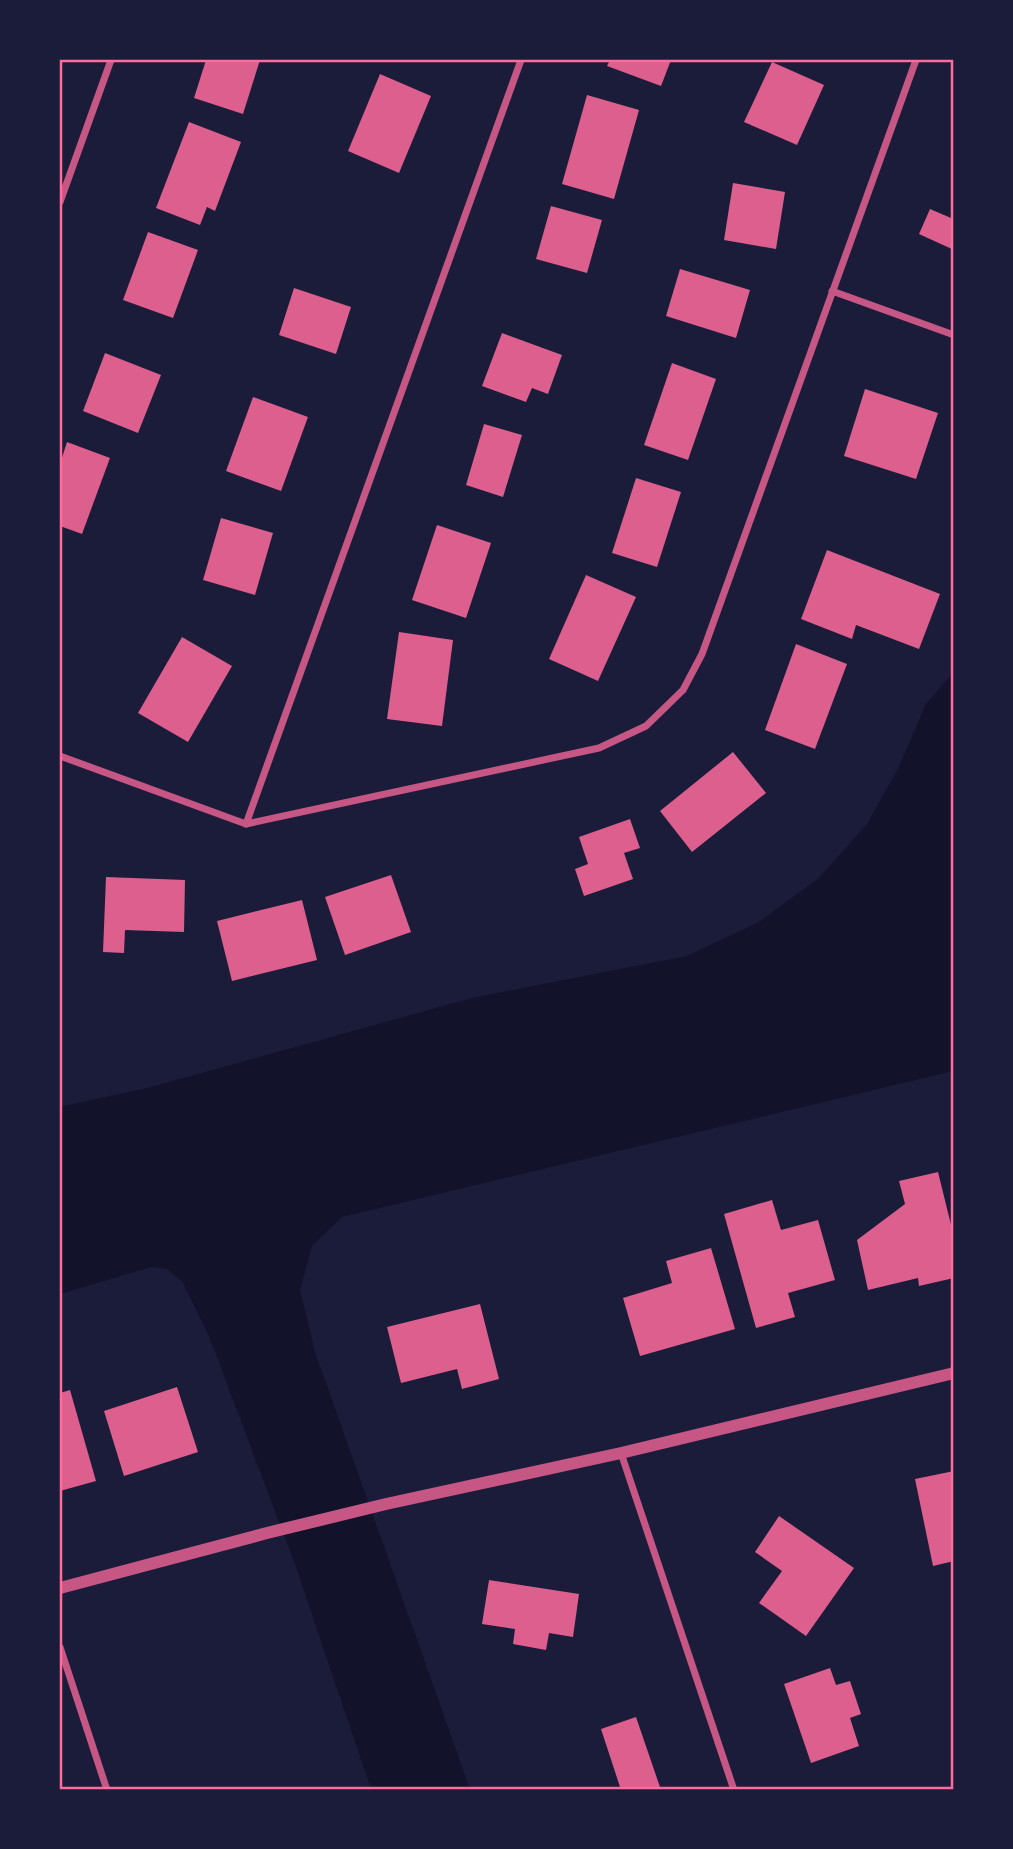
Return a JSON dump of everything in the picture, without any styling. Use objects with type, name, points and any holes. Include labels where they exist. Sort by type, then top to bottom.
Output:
[{"type":"street","points":[[60,202],[111,60]]},
{"type":"street","points":[[246,824],[521,60]]},
{"type":"street","points":[[60,756],[246,824],[600,748],[646,726],[683,690],[702,654],[916,60]]},
{"type":"street","points":[[832,291],[954,335]]},
{"type":"street","points":[[60,1588],[386,1504],[621,1453],[954,1373]]},
{"type":"street","points":[[621,1453],[734,1790]]},
{"type":"street","points":[[60,1647],[107,1790]]},
{"type":"shaded area","points":[[953,673],[953,1071],[342,1217],[312,1246],[300,1290],[315,1352],[470,1789],[371,1789],[296,1567],[209,1336],[182,1281],[167,1269],[151,1267],[60,1294],[60,1107],[151,1087],[472,998],[687,956],[759,922],[819,878],[867,824],[899,767],[926,704]]},
{"type":"building","points":[[206,60],[260,60],[243,114],[194,98]]},
{"type":"building","points":[[610,60],[671,60],[661,86],[607,66]]},
{"type":"building","points":[[772,62],[824,85],[797,145],[744,122]]},
{"type":"building","points":[[380,74],[431,96],[399,173],[348,151]]},
{"type":"building","points":[[587,95],[639,110],[614,199],[562,184]]},
{"type":"building","points":[[189,122],[241,142],[215,211],[207,207],[200,225],[156,208]]},
{"type":"building","points":[[733,183],[785,192],[776,249],[724,240]]},
{"type":"building","points":[[551,206],[602,220],[587,273],[536,259]]},
{"type":"building","points":[[930,209],[951,218],[954,212],[954,250],[919,234]]},
{"type":"building","points":[[148,232],[198,250],[173,318],[123,300]]},
{"type":"building","points":[[680,269],[750,290],[736,338],[666,316]]},
{"type":"building","points":[[294,288],[351,307],[336,354],[279,335]]},
{"type":"building","points":[[502,333],[562,355],[548,394],[532,388],[526,402],[482,386]]},
{"type":"building","points":[[105,353],[161,375],[138,433],[83,411]]},
{"type":"building","points":[[672,363],[716,379],[688,460],[644,445]]},
{"type":"building","points":[[865,389],[938,413],[916,479],[844,456]]},
{"type":"building","points":[[253,397],[308,417],[281,491],[226,471]]},
{"type":"building","points":[[484,424],[522,435],[503,497],[466,485]]},
{"type":"building","points":[[67,442],[110,458],[82,534],[60,526],[60,464]]},
{"type":"building","points":[[636,478],[681,492],[657,567],[612,553]]},
{"type":"building","points":[[221,518],[273,533],[255,595],[203,580]]},
{"type":"building","points":[[437,525],[491,543],[466,618],[412,600]]},
{"type":"building","points":[[827,550],[940,594],[919,649],[856,625],[852,639],[801,619]]},
{"type":"building","points":[[586,575],[636,597],[598,681],[549,659]]},
{"type":"building","points":[[399,632],[453,640],[442,726],[387,719]]},
{"type":"building","points":[[182,637],[232,666],[188,742],[138,713]]},
{"type":"building","points":[[796,644],[847,664],[815,749],[765,730]]},
{"type":"building","points":[[733,752],[766,793],[692,852],[660,811]]},
{"type":"building","points":[[630,819],[640,848],[624,853],[633,879],[584,896],[575,869],[588,864],[579,837]]},
{"type":"building","points":[[391,875],[411,932],[345,955],[325,897]]},
{"type":"building","points":[[106,877],[185,880],[184,932],[125,930],[124,953],[103,952]]},
{"type":"building","points":[[302,900],[317,960],[232,981],[217,921]]},
{"type":"building","points":[[938,1172],[954,1237],[954,1278],[919,1286],[918,1278],[868,1290],[857,1240],[905,1204],[899,1181]]},
{"type":"building","points":[[772,1200],[781,1230],[818,1220],[835,1280],[788,1293],[795,1317],[756,1328],[724,1214]]},
{"type":"building","points":[[711,1248],[735,1329],[640,1356],[623,1298],[672,1283],[666,1261]]},
{"type":"building","points":[[480,1304],[499,1379],[462,1389],[457,1369],[401,1383],[387,1327]]},
{"type":"building","points":[[177,1387],[198,1452],[124,1476],[104,1411]]},
{"type":"building","points":[[70,1390],[96,1481],[60,1491],[60,1393]]},
{"type":"building","points":[[954,1471],[954,1561],[933,1566],[915,1479]]},
{"type":"building","points":[[779,1516],[854,1568],[806,1636],[759,1603],[782,1571],[755,1552]]},
{"type":"building","points":[[489,1580],[579,1594],[573,1637],[549,1633],[546,1650],[513,1644],[515,1629],[482,1624]]},
{"type":"building","points":[[830,1668],[836,1685],[850,1681],[861,1714],[850,1718],[859,1746],[811,1763],[784,1684]]},
{"type":"building","points":[[636,1717],[661,1790],[621,1790],[601,1729]]}]
